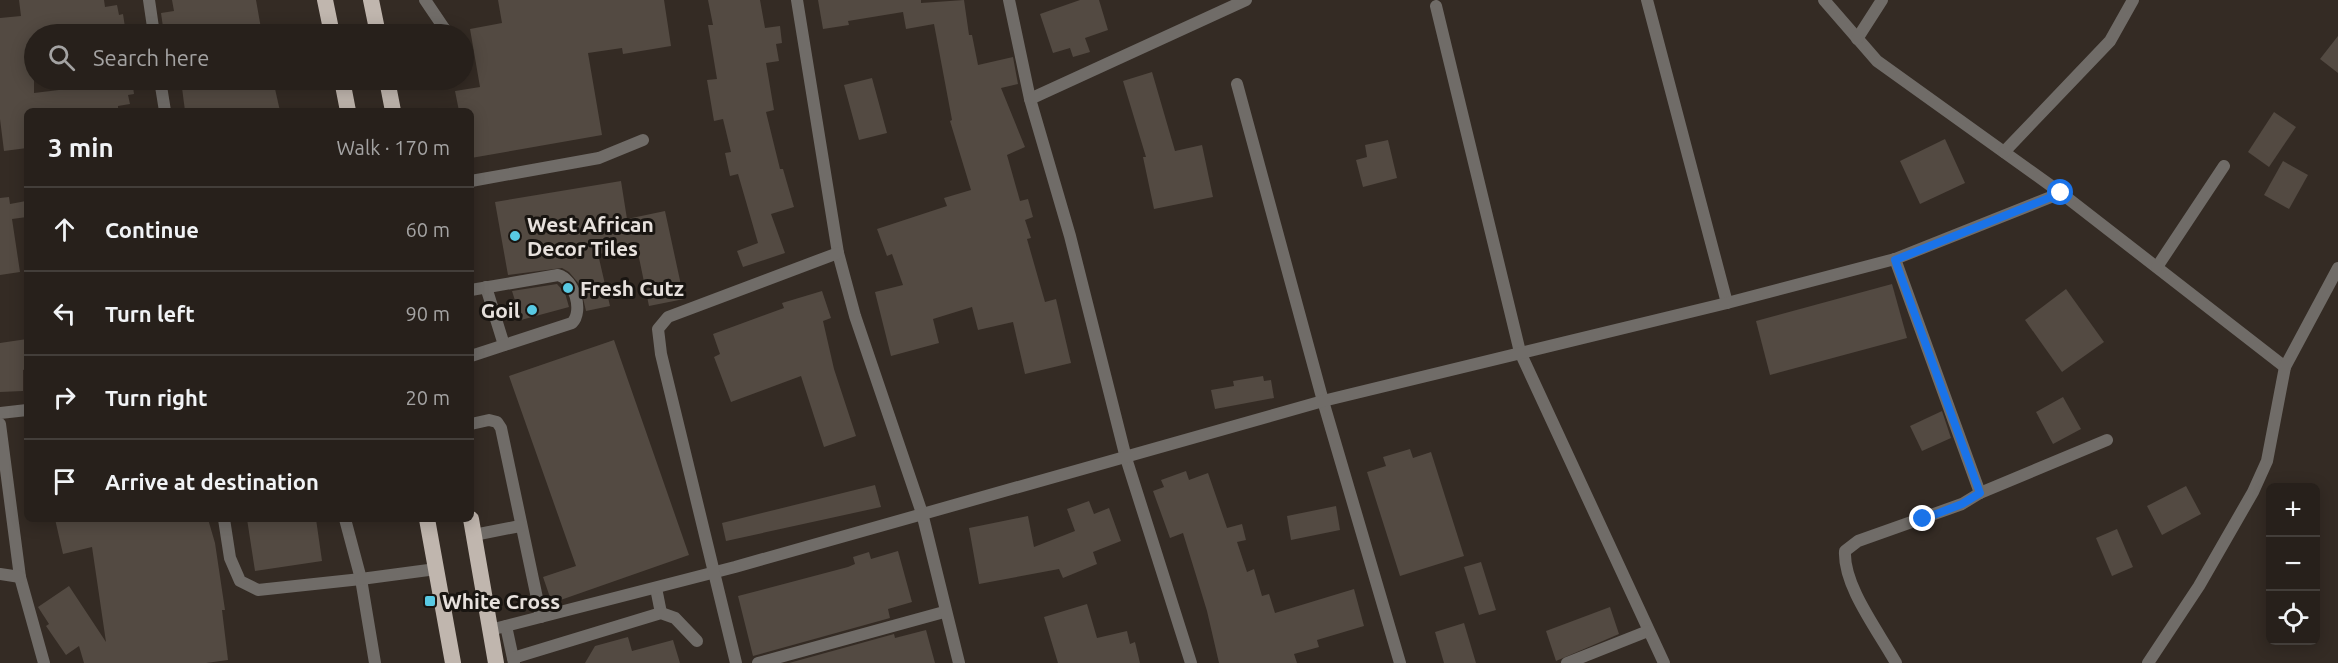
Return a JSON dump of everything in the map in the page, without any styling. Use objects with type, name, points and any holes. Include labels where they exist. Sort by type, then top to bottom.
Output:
[{"type":"highway","points":[[325,0],[331,24]]},
{"type":"highway","points":[[371,0],[376,24]]},
{"type":"highway","points":[[344,90],[347,108]]},
{"type":"highway","points":[[389,90],[392,108]]},
{"type":"highway","points":[[428,522],[453,663]]},
{"type":"highway","points":[[472,527],[498,628],[496,663]]},
{"type":"street","points":[[149,0],[153,24]]},
{"type":"street","points":[[425,0],[441,24]]},
{"type":"street","points":[[797,0],[838,253],[855,316],[922,513],[959,663]]},
{"type":"street","points":[[1008,0],[1030,99],[1070,236],[1126,458],[1191,663]]},
{"type":"street","points":[[1030,99],[1246,0]]},
{"type":"street","points":[[1647,0],[1727,303]]},
{"type":"street","points":[[1824,0],[1876,61],[2061,193],[2285,367]]},
{"type":"street","points":[[1857,39],[1882,0]]},
{"type":"street","points":[[2004,152],[2110,41],[2133,0]]},
{"type":"street","points":[[1436,6],[1520,352],[1664,663]]},
{"type":"street","points":[[1237,84],[1323,401],[1400,663]]},
{"type":"street","points":[[162,90],[165,108]]},
{"type":"street","points":[[474,180],[599,158],[643,140]]},
{"type":"street","points":[[2157,267],[2224,166]]},
{"type":"street","points":[[697,641],[675,618],[661,613],[514,660],[498,628],[656,588],[1323,401],[1895,260],[2061,193]]},
{"type":"street","points":[[736,663],[661,354],[658,329],[668,317],[838,253]]},
{"type":"street","points":[[1895,260],[1980,493]]},
{"type":"street","points":[[2148,663],[2199,586],[2253,492],[2267,460],[2285,367],[2338,268]]},
{"type":"street","points":[[474,289],[558,275],[566,277],[571,283],[578,311],[577,318],[572,323],[474,355]]},
{"type":"street","points":[[486,287],[504,345]]},
{"type":"street","points":[[0,412],[24,410]]},
{"type":"street","points":[[474,423],[489,420],[497,422],[501,428],[541,617]]},
{"type":"street","points":[[0,424],[20,577],[44,663]]},
{"type":"street","points":[[1896,663],[1850,582],[1844,566],[1845,551],[1858,541],[1962,504],[1980,493],[2107,440]]},
{"type":"street","points":[[224,522],[230,558],[240,581],[258,590],[436,568]]},
{"type":"street","points":[[346,522],[361,579],[375,663]]},
{"type":"street","points":[[472,527],[520,526]]},
{"type":"street","points":[[0,574],[20,577]]},
{"type":"street","points":[[656,588],[661,613]]},
{"type":"street","points":[[758,663],[945,612]]},
{"type":"street","points":[[1567,663],[1648,631]]},
{"type":"building","points":[[19,0],[104,0],[105,7],[117,5],[119,15],[123,14],[124,24],[24,24],[24,90],[34,90],[34,93],[59,90],[133,90],[134,94],[128,95],[130,104],[118,106],[118,108],[24,108],[24,148],[4,151],[0,119],[0,18],[21,16]]},
{"type":"building","points":[[172,0],[256,0],[260,24],[163,24],[161,13],[174,11]]},
{"type":"building","points":[[498,0],[664,0],[671,46],[623,54],[622,48],[588,53],[602,135],[474,157],[474,108],[458,108],[455,91],[474,90],[474,88],[480,87],[474,52],[474,28],[502,23]]},
{"type":"building","points":[[708,0],[760,0],[765,28],[780,26],[782,43],[776,44],[779,61],[766,63],[774,110],[766,112],[780,169],[783,169],[794,207],[771,214],[785,253],[743,267],[737,251],[758,243],[738,174],[730,176],[725,153],[731,152],[723,119],[714,121],[707,80],[717,79],[708,25],[713,25]]},
{"type":"building","points":[[818,0],[921,0],[921,3],[964,0],[969,35],[972,35],[978,65],[1013,57],[1018,84],[1001,88],[1025,147],[1007,155],[1020,201],[1028,199],[1033,217],[1025,220],[1031,238],[1027,239],[1045,302],[1056,299],[1071,363],[1025,374],[1013,322],[978,330],[972,307],[933,319],[939,343],[891,356],[875,292],[903,285],[892,254],[887,256],[877,229],[947,206],[944,198],[971,190],[950,121],[952,120],[934,24],[906,29],[903,12],[848,21],[849,25],[823,29]]},
{"type":"building","points":[[1080,0],[1099,0],[1108,30],[1085,38],[1090,52],[1073,57],[1070,48],[1053,53],[1040,14]]},
{"type":"building","points":[[2338,36],[2338,73],[2320,59]]},
{"type":"building","points":[[1152,72],[1175,151],[1202,145],[1213,197],[1154,209],[1143,157],[1146,157],[1123,81]]},
{"type":"building","points":[[872,78],[887,133],[859,140],[844,85]]},
{"type":"building","points":[[182,90],[275,90],[279,108],[185,108]]},
{"type":"building","points":[[2274,112],[2296,127],[2269,167],[2248,152]]},
{"type":"building","points":[[1945,139],[1965,183],[1920,204],[1900,161]]},
{"type":"building","points":[[1388,140],[1397,178],[1363,187],[1356,160],[1367,157],[1365,145]]},
{"type":"building","points":[[2283,161],[2308,175],[2289,209],[2264,195]]},
{"type":"building","points":[[621,181],[627,219],[665,211],[684,299],[649,306],[637,248],[598,254],[610,306],[586,311],[580,285],[569,272],[562,268],[508,275],[495,202]]},
{"type":"building","points":[[9,197],[10,204],[24,201],[24,217],[12,219],[20,272],[0,275],[0,198]]},
{"type":"building","points":[[557,284],[565,293],[569,307],[521,320],[512,291]]},
{"type":"building","points":[[1892,284],[1907,338],[1770,375],[1756,321]]},
{"type":"building","points":[[2066,289],[2104,342],[2062,372],[2025,320]]},
{"type":"building","points":[[822,291],[831,318],[823,321],[834,369],[856,436],[824,447],[801,376],[731,402],[714,357],[720,354],[713,334],[784,308],[782,303]]},
{"type":"building","points":[[24,339],[23,391],[0,392],[0,343]]},
{"type":"building","points":[[614,340],[689,555],[552,603],[543,577],[576,566],[509,376]]},
{"type":"building","points":[[1263,376],[1264,381],[1271,380],[1274,398],[1215,409],[1211,390],[1234,386],[1233,381]]},
{"type":"building","points":[[2063,397],[2081,429],[2053,444],[2036,412]]},
{"type":"building","points":[[1942,411],[1951,438],[1922,451],[1910,426]]},
{"type":"building","points":[[1410,449],[1413,458],[1431,452],[1464,556],[1400,576],[1367,472],[1386,466],[1383,457]]},
{"type":"building","points":[[1186,471],[1189,480],[1208,473],[1227,528],[1242,524],[1246,540],[1237,542],[1247,572],[1254,569],[1262,596],[1269,594],[1275,613],[1354,589],[1364,626],[1317,640],[1319,647],[1294,654],[1297,663],[1219,663],[1207,611],[1183,533],[1170,538],[1153,491],[1164,487],[1161,480]]},
{"type":"building","points":[[875,485],[881,507],[726,541],[722,523]]},
{"type":"building","points":[[2186,486],[2201,514],[2162,535],[2147,506]]},
{"type":"building","points":[[1089,501],[1094,514],[1109,508],[1121,541],[1093,552],[1097,564],[1063,578],[1059,569],[979,584],[969,528],[1028,516],[1034,547],[1075,531],[1067,509]]},
{"type":"building","points":[[1336,506],[1340,530],[1291,540],[1287,516]]},
{"type":"building","points":[[56,522],[209,522],[215,543],[225,610],[222,610],[228,660],[206,663],[84,663],[79,646],[66,655],[46,626],[49,624],[38,607],[69,586],[106,642],[92,547],[63,554]]},
{"type":"building","points":[[247,522],[316,522],[322,561],[255,571]]},
{"type":"building","points":[[2117,529],[2133,567],[2112,576],[2096,538]]},
{"type":"building","points":[[898,551],[912,602],[888,609],[890,618],[753,656],[738,596],[848,567],[855,564],[853,557],[869,552],[871,559]]},
{"type":"building","points":[[1481,562],[1496,610],[1479,615],[1464,567]]},
{"type":"building","points":[[1087,604],[1097,638],[1127,631],[1130,644],[1135,642],[1140,663],[1058,663],[1044,617]]},
{"type":"building","points":[[1610,607],[1619,634],[1556,661],[1546,631]]},
{"type":"building","points":[[1464,623],[1476,663],[1444,663],[1435,632]]},
{"type":"building","points":[[926,630],[935,663],[789,663],[894,634],[895,638]]},
{"type":"building","points":[[628,637],[632,651],[673,640],[680,663],[585,663],[595,646]]},
{"type":"place","name":"West African Decor Tiles","points":[[515,236]]},
{"type":"place","name":"Fresh Cutz","points":[[568,288]]},
{"type":"place","name":"Goil","points":[[532,310]]},
{"type":"place","name":"White Cross","points":[[430,601]]},
{"type":"route","points":[[1923,519],[1962,504],[1980,493],[1895,260],[2061,193]]}]
